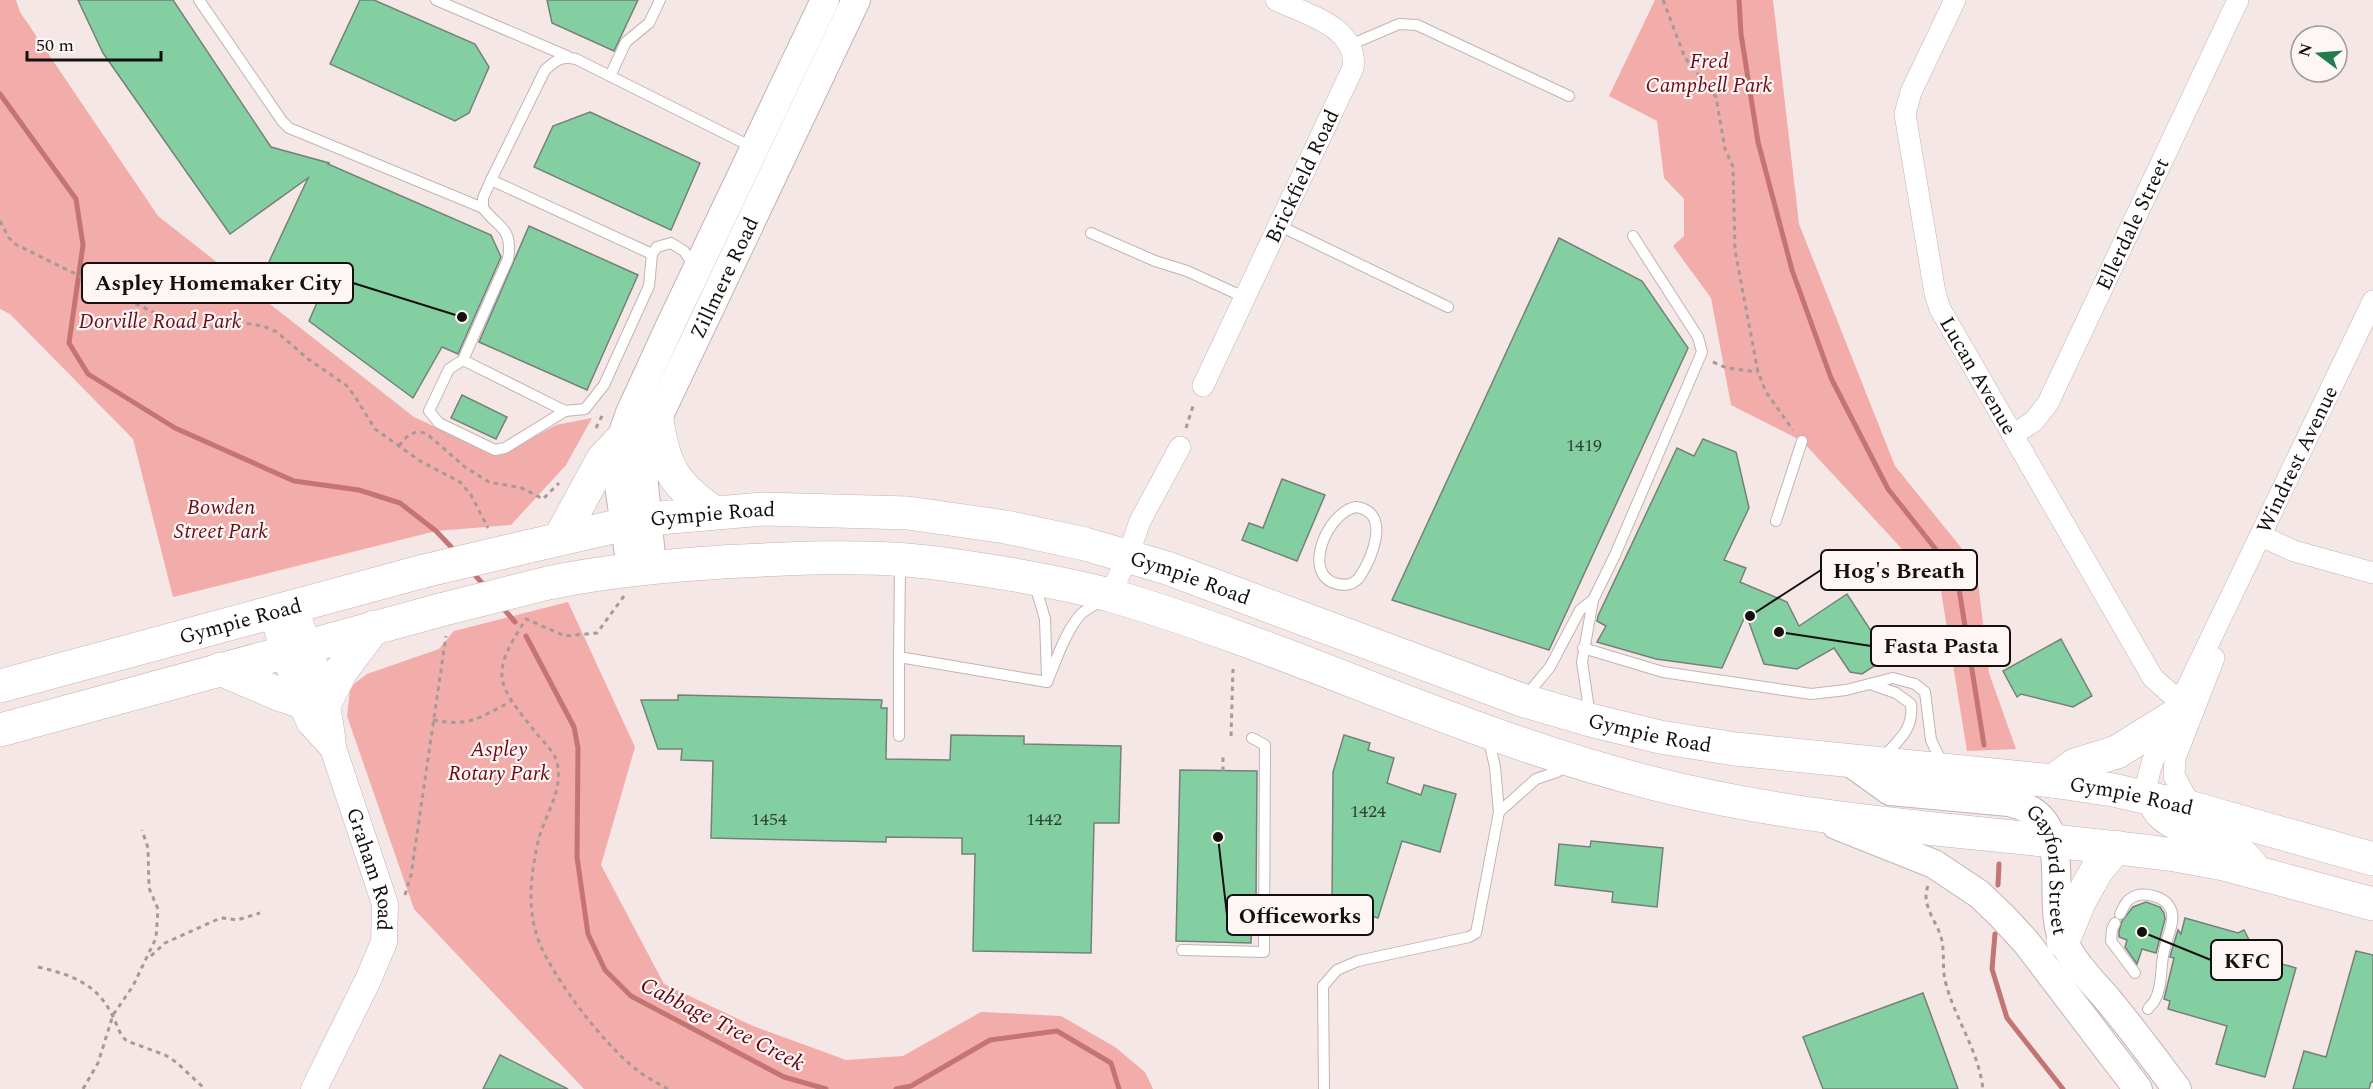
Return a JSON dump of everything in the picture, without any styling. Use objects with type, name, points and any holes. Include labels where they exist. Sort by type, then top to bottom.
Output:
[{"type":"highway","points":[[657,420],[662,451],[677,479],[687,493],[713,512]]},
{"type":"highway","points":[[560,538],[603,459],[620,441]]},
{"type":"highway","name":"Gympie Road","points":[[0,686],[424,572],[636,521],[713,512],[806,509],[908,513],[1006,527],[1128,556],[1203,581],[1522,700],[1660,737],[1704,745],[2053,781],[2147,796],[2373,859]]},
{"type":"highway","name":"Gympie Road","points":[[0,730],[374,627],[445,622],[548,583],[798,558],[900,560],[972,567],[1110,595],[1249,643],[1571,761],[1686,791],[1815,815],[2116,847],[2214,862],[2373,904]]},
{"type":"highway","points":[[220,669],[281,695],[313,701],[341,671],[374,627]]},
{"type":"highway","points":[[2053,781],[2075,765],[2117,752],[2183,707]]},
{"type":"highway","points":[[2063,941],[2080,900],[2097,870],[2116,847]]},
{"type":"main road","name":"Zillmere Road","points":[[767,154],[825,0]]},
{"type":"main road","name":"Zillmere Road","points":[[636,521],[619,485],[620,441],[630,413],[702,284],[767,154],[856,0]]},
{"type":"main road","name":"Zillmere Road","points":[[637,575],[636,521],[644,447],[657,420],[702,284]]},
{"type":"main road","name":"Gayford Street","points":[[1862,762],[1890,791],[2009,802],[2025,807],[2039,818],[2054,841],[2056,910],[2063,941],[2177,1089]]},
{"type":"main road","name":"Gayford Street","points":[[1815,815],[1934,864],[1979,894],[2025,942],[2138,1089]]},
{"type":"street","points":[[1276,0],[1304,6],[1341,32],[1350,45]]},
{"type":"street","name":"Lucan Avenue","points":[[1955,0],[1907,104],[1906,125],[1935,293],[1940,309],[2153,678],[2183,707]]},
{"type":"street","name":"Ellerdale Street","points":[[2013,435],[2034,421],[2048,403],[2238,0]]},
{"type":"street","name":"Brickfield Road","points":[[1203,386],[1348,81],[1354,59],[1350,45]]},
{"type":"street","name":"Windrest Avenue","points":[[2147,796],[2147,777],[2150,766],[2183,707],[2213,663],[2222,619],[2373,301]]},
{"type":"street","points":[[1110,595],[1148,505],[1180,447]]},
{"type":"street","points":[[2261,536],[2294,551],[2373,573]]},
{"type":"street","name":"Graham Road","points":[[283,610],[313,701],[310,723],[333,748],[385,904],[384,942],[368,980],[314,1089]]},
{"type":"street","name":"Windrest Avenue","points":[[2183,707],[2174,776],[2192,808]]},
{"type":"street","points":[[2147,796],[2150,809],[2161,822],[2184,833],[2243,849],[2266,874]]},
{"type":"lane","points":[[199,0],[282,122],[289,128],[483,208],[507,232],[508,259],[463,360],[449,369],[429,411],[439,423],[495,450],[505,448],[565,411],[585,409],[604,385],[649,286],[652,254],[657,247],[671,243],[684,251],[702,284]]},
{"type":"lane","points":[[436,0],[476,19],[576,59],[767,154]]},
{"type":"lane","points":[[610,76],[626,42],[649,23],[660,0]]},
{"type":"lane","points":[[1350,45],[1399,24],[1417,25],[1569,96]]},
{"type":"lane","points":[[483,208],[483,198],[491,180],[545,70],[558,59],[564,57],[576,59]]},
{"type":"lane","points":[[491,180],[652,254]]},
{"type":"lane","points":[[1280,226],[1448,307]]},
{"type":"lane","points":[[1091,232],[1246,298]]},
{"type":"lane","points":[[1590,720],[1582,662],[1593,600],[1615,555],[1702,352],[1698,337],[1633,236]]},
{"type":"lane","points":[[463,360],[565,411]]},
{"type":"lane","points":[[1776,521],[1802,441]]},
{"type":"lane","points":[[1349,508],[1361,508],[1368,511],[1376,520],[1377,532],[1363,572],[1354,583],[1341,585],[1333,583],[1322,574],[1321,545],[1331,525],[1349,508]]},
{"type":"lane","points":[[899,736],[900,560]]},
{"type":"lane","points":[[1033,578],[1045,619],[1047,682]]},
{"type":"lane","points":[[1047,682],[1068,634],[1083,612],[1110,595]]},
{"type":"lane","points":[[1522,700],[1550,667],[1580,610],[1593,600]]},
{"type":"lane","points":[[1583,648],[1663,672],[1811,694],[1873,685],[1893,678],[1915,684],[1925,692],[1931,740],[1946,770]]},
{"type":"lane","points":[[899,657],[1047,682]]},
{"type":"lane","points":[[1862,762],[1906,733],[1911,722],[1911,704],[1905,698],[1873,685]]},
{"type":"lane","points":[[1324,1089],[1323,986],[1337,970],[1358,961],[1469,937],[1476,933],[1499,812],[1495,767],[1486,731]]},
{"type":"lane","points":[[1182,950],[1264,952],[1265,745],[1252,738]]},
{"type":"lane","points":[[1499,812],[1536,779],[1557,772],[1571,761]]},
{"type":"lane","points":[[2135,973],[2111,942],[2112,929],[2127,900],[2147,895],[2163,900],[2171,909],[2172,916],[2163,952],[2161,978],[2154,1003],[2148,1009]]},
{"type":"path","points":[[1663,0],[1684,58],[1716,97],[1725,149],[1732,167],[1735,250],[1758,372],[1766,392],[1802,441]]},
{"type":"path","points":[[0,221],[15,244],[160,315],[192,328],[243,323],[263,326],[277,332],[308,359],[346,385],[375,429],[420,461],[460,482],[471,495],[488,528]]},
{"type":"path","points":[[1700,356],[1727,368],[1758,372]]},
{"type":"path","points":[[1180,447],[1194,403],[1203,386]]},
{"type":"path","points":[[399,446],[408,435],[421,432],[427,434],[465,467],[489,482],[522,488],[543,499],[558,485]]},
{"type":"path","points":[[637,575],[597,633],[565,636],[526,620],[509,646],[502,662],[502,677],[510,702],[556,759],[558,788],[541,831],[530,877],[531,909],[536,935],[545,958],[559,981],[604,1037],[635,1069],[668,1089]]},
{"type":"path","points":[[385,904],[405,897],[411,875],[445,622]]},
{"type":"path","points":[[1231,736],[1233,669]]},
{"type":"path","points":[[433,720],[454,724],[475,720],[510,702]]},
{"type":"path","points":[[1222,771],[1223,754]]},
{"type":"path","points":[[83,1089],[98,1063],[113,1016],[147,959],[156,938],[158,909],[149,888],[148,848],[142,830]]},
{"type":"path","points":[[1929,884],[1926,897],[1943,946],[1945,983],[1973,1048],[1980,1068],[1983,1089]]},
{"type":"path","points":[[147,959],[165,943],[216,920],[223,918],[237,920],[260,913]]},
{"type":"path","points":[[38,968],[65,973],[83,981],[101,997],[113,1016],[122,1038],[165,1055],[205,1089]]},
{"type":"green space","name":"Dorville Road Park","points":[[0,0],[16,0],[20,12],[158,216],[414,417],[497,456],[556,425],[592,418],[566,465],[511,525],[436,531],[173,597],[133,439],[10,314],[0,309]]},
{"type":"green space","name":"Fred Campbell Park","points":[[1655,0],[1773,0],[1799,224],[1895,466],[1976,566],[1989,673],[2016,749],[1967,751],[1941,591],[1802,441],[1731,405],[1711,298],[1673,246],[1684,236],[1684,199],[1664,178],[1657,121],[1609,96]]},
{"type":"green space","name":"Aspley Rotary Park","points":[[568,602],[635,747],[601,865],[664,984],[753,1026],[846,1060],[903,1056],[981,1012],[1061,1016],[1115,1047],[1145,1072],[1153,1089],[584,1089],[414,909],[347,716],[350,690],[367,674],[439,649],[454,631]]},
{"type":"building","points":[[78,0],[173,0],[271,147],[329,163],[491,235],[501,257],[458,354],[442,347],[413,398],[309,321],[322,291],[268,264],[308,178],[230,234],[103,53]]},
{"type":"building","points":[[360,0],[374,0],[475,44],[489,67],[469,113],[455,121],[330,64]]},
{"type":"building","points":[[547,0],[638,0],[614,51],[552,23]]},
{"type":"building","points":[[590,112],[700,163],[671,230],[534,167],[553,126]]},
{"type":"building","points":[[529,226],[638,275],[587,390],[479,342]]},
{"type":"building","points":[[1559,238],[1642,281],[1688,348],[1549,650],[1392,600]]},
{"type":"building","points":[[462,395],[507,417],[496,439],[451,418]]},
{"type":"building","points":[[1703,439],[1736,452],[1749,508],[1724,560],[1746,568],[1740,582],[1787,602],[1799,626],[1847,594],[1888,657],[1862,674],[1850,672],[1834,648],[1797,669],[1764,664],[1746,614],[1722,668],[1656,659],[1597,642],[1606,626],[1597,621],[1598,616],[1677,448],[1694,456]]},
{"type":"building","points":[[1282,479],[1325,495],[1297,561],[1242,540],[1249,523],[1263,528]]},
{"type":"building","points":[[2061,639],[2092,696],[2073,707],[2021,694],[2017,697],[2003,671]]},
{"type":"building","points":[[678,695],[882,700],[881,708],[887,708],[886,759],[950,760],[951,735],[1024,736],[1024,744],[1121,746],[1119,823],[1094,823],[1091,953],[973,951],[975,854],[962,854],[962,838],[886,837],[886,842],[711,838],[713,761],[681,760],[682,749],[658,749],[641,700],[678,700]]},
{"type":"building","points":[[1344,735],[1370,743],[1368,750],[1394,758],[1387,783],[1421,795],[1424,785],[1456,794],[1440,852],[1402,841],[1378,918],[1332,904],[1333,772]]},
{"type":"building","points":[[1180,770],[1257,771],[1256,902],[1252,902],[1251,943],[1176,941]]},
{"type":"building","points":[[1591,841],[1663,848],[1657,907],[1612,902],[1613,892],[1555,885],[1559,844],[1590,847]]},
{"type":"building","points":[[2146,902],[2160,907],[2165,919],[2156,953],[2142,949],[2137,964],[2125,947],[2127,940],[2119,937],[2119,931],[2122,921],[2133,907]]},
{"type":"building","points":[[2185,918],[2238,933],[2244,930],[2258,957],[2296,968],[2265,1077],[2216,1064],[2227,1026],[2168,1009],[2170,1001],[2164,999],[2174,958],[2170,957],[2178,930],[2181,934]]},
{"type":"building","points":[[2356,951],[2373,955],[2373,1082],[2369,1089],[2293,1089],[2304,1051],[2326,1057]]},
{"type":"building","points":[[1923,993],[1958,1089],[1823,1089],[1803,1037]]},
{"type":"building","points":[[500,1055],[568,1089],[483,1089]]},
{"type":"waterway","points":[[1739,0],[1741,34],[1758,142],[1792,270],[1831,378],[1888,489],[1957,576],[1984,745]]},
{"type":"waterway","name":"Cabbage Tree Creek","points":[[0,94],[76,199],[83,245],[69,343],[88,374],[175,428],[294,481],[359,490],[400,503],[436,531],[456,552]]},
{"type":"waterway","name":"Cabbage Tree Creek","points":[[471,571],[485,586]]},
{"type":"waterway","name":"Cabbage Tree Creek","points":[[502,607],[515,622]]},
{"type":"waterway","name":"Cabbage Tree Creek","points":[[526,636],[574,727],[578,748],[577,857],[588,934],[605,970],[631,996],[784,1077],[826,1089]]},
{"type":"waterway","points":[[1998,885],[1999,864]]},
{"type":"waterway","points":[[1995,934],[1992,969],[2007,1018],[2063,1089]]},
{"type":"waterway","name":"Cabbage Tree Creek","points":[[896,1089],[911,1086],[990,1040],[1057,1031],[1111,1063],[1119,1089]]},
{"type":"place","name":"Aspley Homemaker City","points":[[462,317]]},
{"type":"place","name":"Hog's Breath","points":[[1750,616]]},
{"type":"place","name":"Fasta Pasta","points":[[1779,632]]},
{"type":"place","name":"Officeworks","points":[[1218,837]]},
{"type":"place","name":"KFC","points":[[2142,932]]},
{"type":"park label","name":"Bowden Street Park","points":[[221,519]]}]
